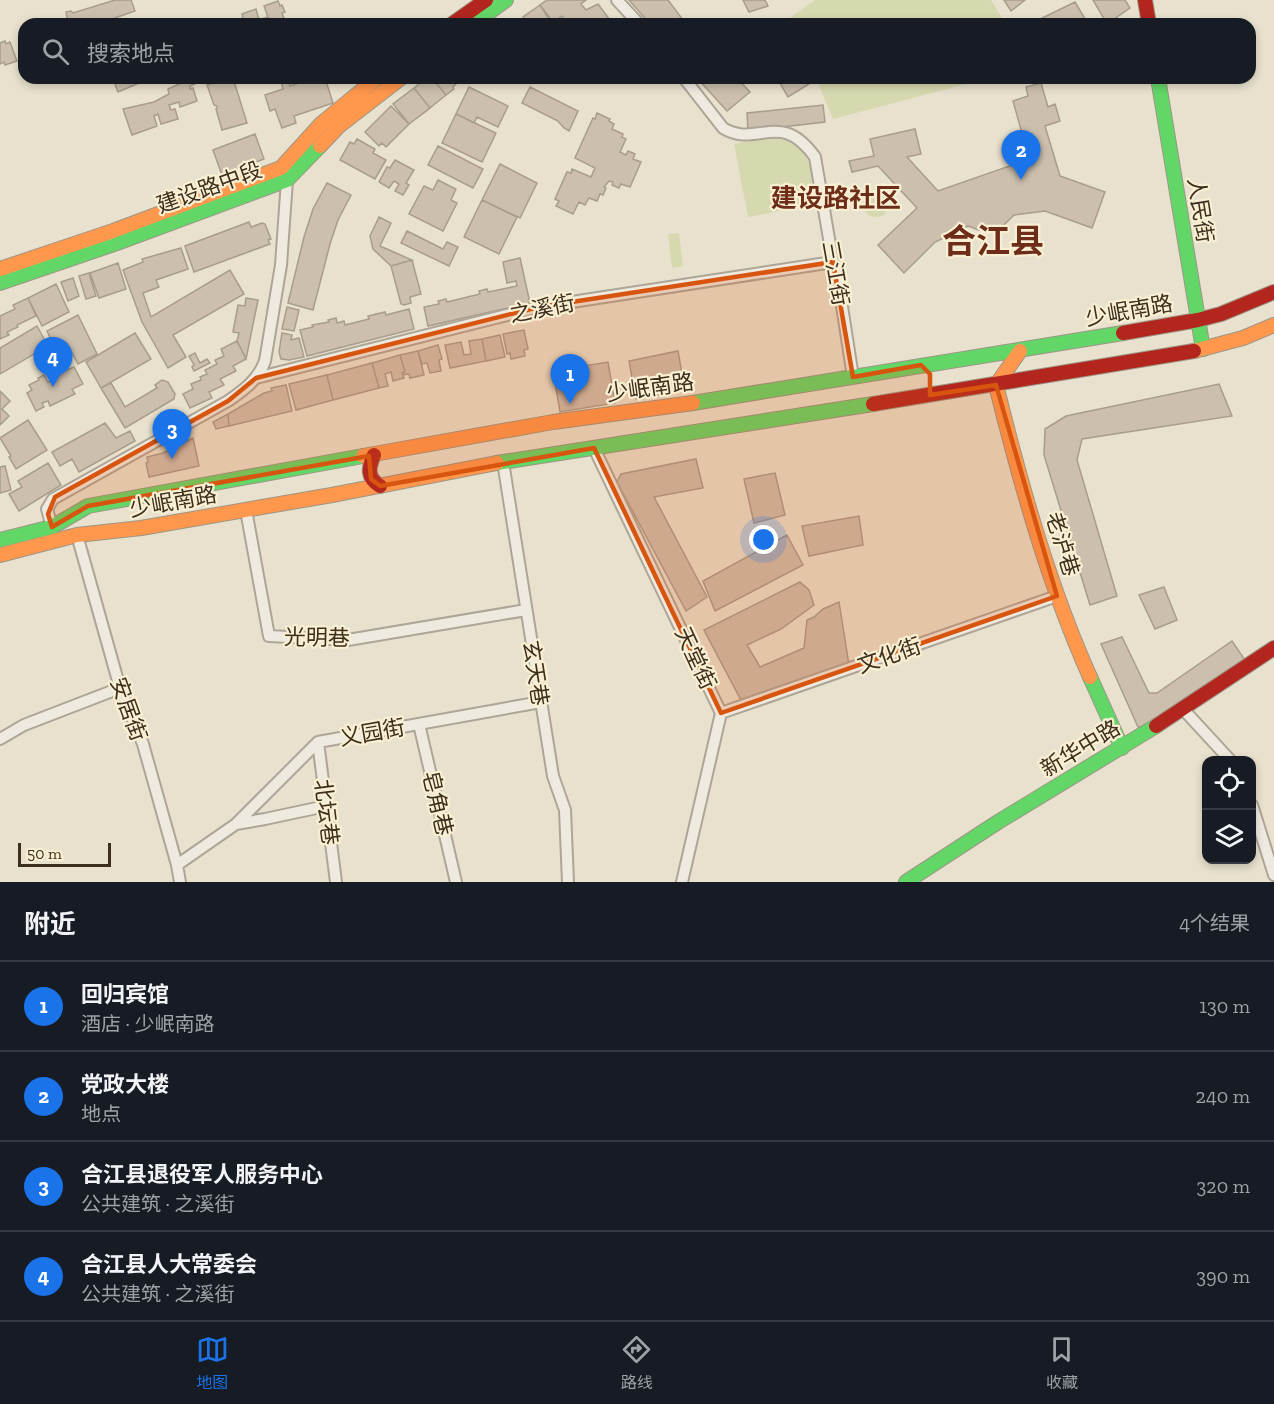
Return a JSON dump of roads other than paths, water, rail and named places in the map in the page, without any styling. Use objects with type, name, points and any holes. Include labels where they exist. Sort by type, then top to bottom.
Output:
[{"type":"main road","points":[[460,18],[486,0]]},
{"type":"main road","points":[[481,18],[506,0]]},
{"type":"main road","points":[[1145,0],[1148,18]]},
{"type":"main road","name":"建设路中段","points":[[0,270],[284,174],[321,124],[370,84]]},
{"type":"main road","name":"建设路中段","points":[[0,283],[117,243],[284,174],[339,126],[393,84]]},
{"type":"main road","name":"人民街","points":[[1159,84],[1203,349]]},
{"type":"main road","name":"少岷南路","points":[[0,540],[52,527],[88,506],[552,422],[734,397],[1198,320],[1221,314],[1274,292]]},
{"type":"main road","name":"少岷南路","points":[[0,555],[77,536],[132,530],[503,462],[996,385],[1203,349],[1243,338],[1274,325]]},
{"type":"main road","points":[[996,385],[1020,351]]},
{"type":"main road","points":[[921,365],[932,379],[929,392],[924,396]]},
{"type":"main road","name":"老泸巷","points":[[996,385],[1018,470],[1057,597],[1122,748]]},
{"type":"main road","points":[[374,455],[370,462],[369,473],[374,483],[380,486]]},
{"type":"main road","name":"新华中路","points":[[906,882],[998,822],[1122,748],[1274,648]]},
{"type":"street","points":[[617,0],[634,18]]},
{"type":"street","name":"三江街","points":[[689,84],[723,128],[731,133],[783,131],[793,134],[807,145],[815,157],[833,262],[840,287],[853,377]]},
{"type":"street","name":"之溪街","points":[[52,527],[47,509],[52,499],[228,401],[245,390],[256,378],[265,361],[281,265],[284,174]]},
{"type":"street","name":"之溪街","points":[[256,378],[539,307],[833,262]]},
{"type":"street","name":"天堂街","points":[[594,448],[722,713],[682,882]]},
{"type":"street","name":"玄天巷","points":[[503,462],[553,776],[565,810],[568,882]]},
{"type":"street","name":"光明巷","points":[[246,510],[269,636],[348,639],[525,610]]},
{"type":"street","name":"安居街","points":[[77,536],[120,688],[143,744],[180,882]]},
{"type":"street","name":"文化街","points":[[722,713],[1057,597]]},
{"type":"street","points":[[0,739],[24,725],[120,688]]},
{"type":"street","name":"义园街","points":[[177,865],[236,824],[318,742],[541,702]]},
{"type":"street","points":[[1183,709],[1226,756]]},
{"type":"street","name":"皂角巷","points":[[419,724],[456,882]]},
{"type":"street","name":"北坛巷","points":[[318,742],[336,882]]},
{"type":"street","name":"义园街","points":[[236,824],[326,806]]},
{"type":"street","points":[[1253,810],[1274,875]]},
{"type":"place","name":"党政大楼","points":[[1021,180]]},
{"type":"place","name":"合江县人大常委会","points":[[53,387]]},
{"type":"place","name":"回归宾馆","points":[[570,404]]},
{"type":"place","name":"合江县退役军人服务中心","points":[[172,459]]},
{"type":"district","name":"建设路社区","points":[[836,198]]},
{"type":"district","name":"合江县","points":[[993,241]]}]
